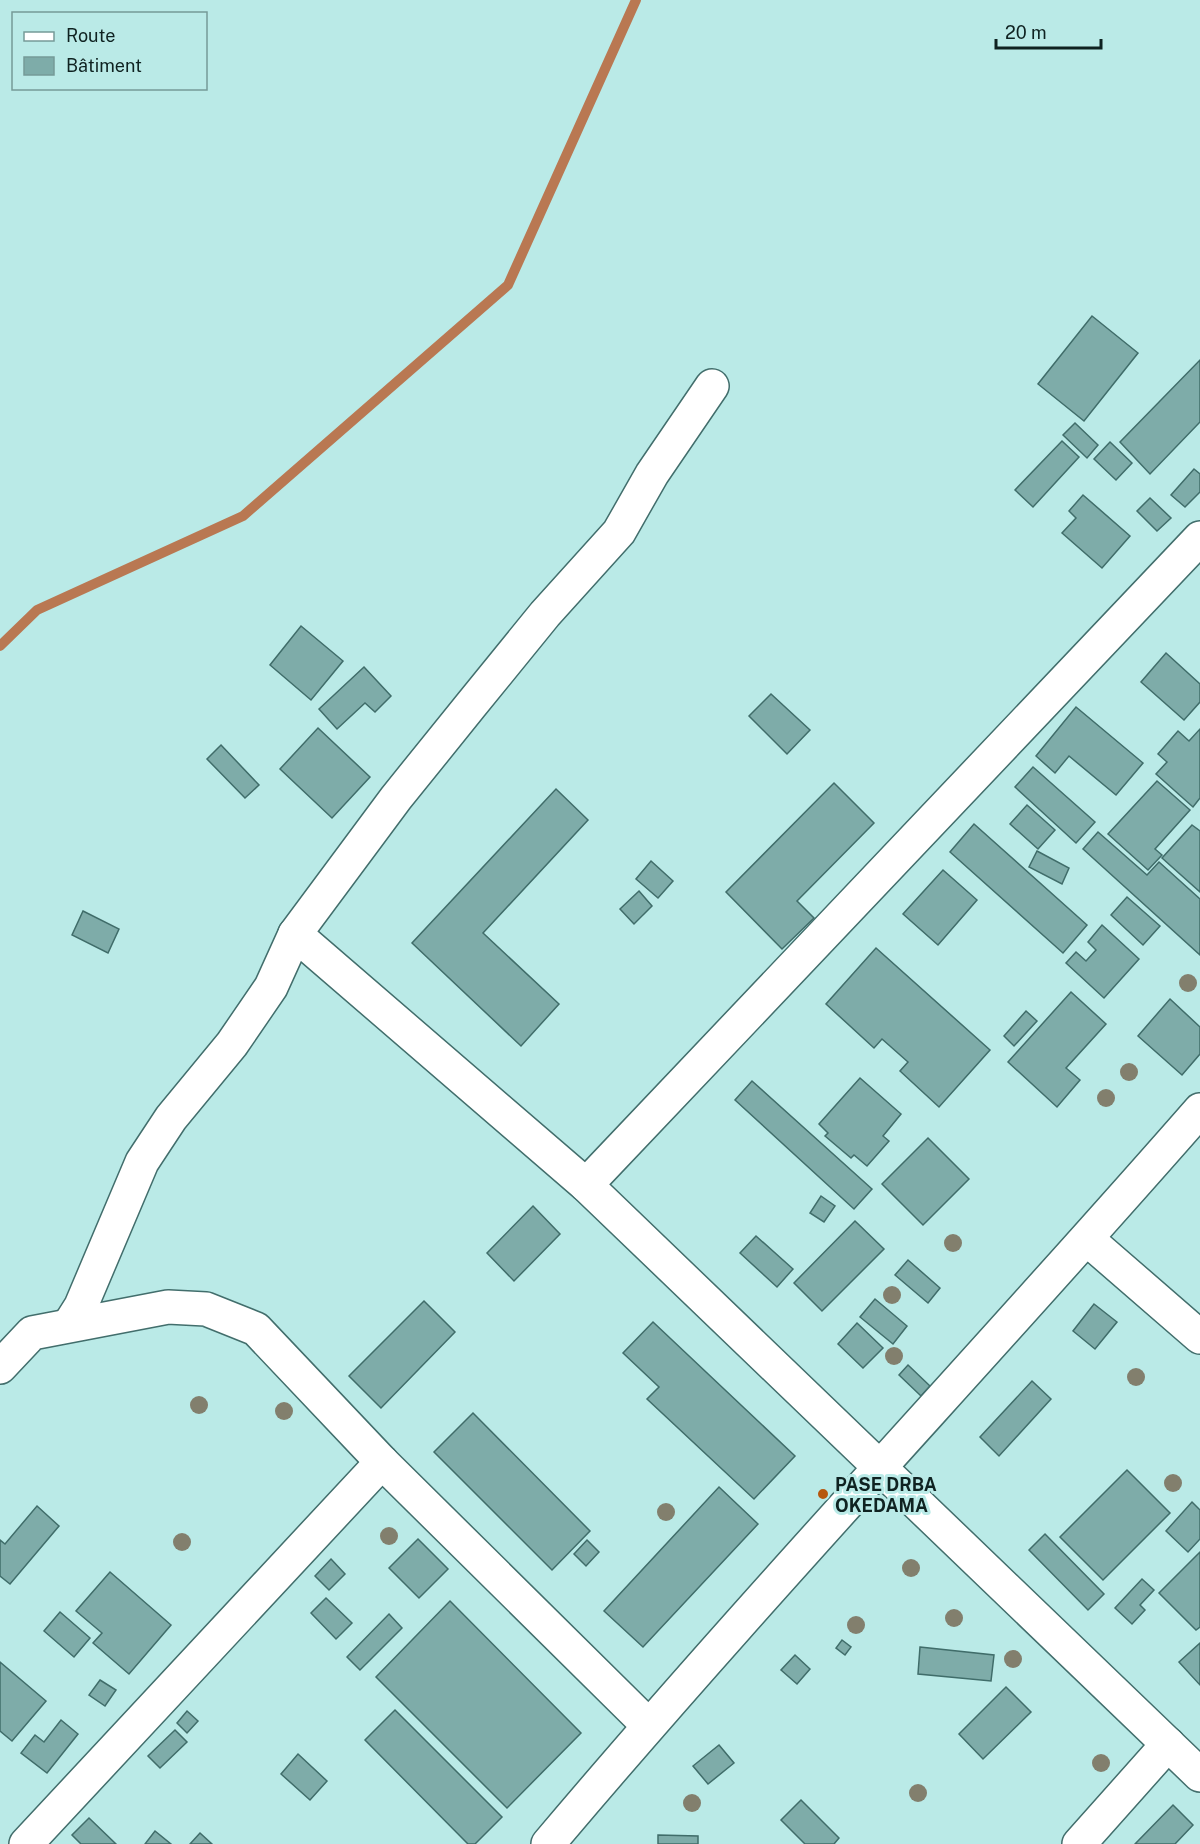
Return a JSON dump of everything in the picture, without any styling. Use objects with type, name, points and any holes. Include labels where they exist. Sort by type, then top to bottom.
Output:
[{"type":"street","points":[[69,1325],[81,1306],[142,1162],[171,1118],[232,1044],[272,987],[295,934],[396,798],[463,714],[545,614],[619,532],[652,474],[712,386]]},
{"type":"street","points":[[586,1185],[1200,538]]},
{"type":"street","points":[[295,934],[586,1185],[1200,1774]]},
{"type":"street","points":[[548,1844],[648,1725],[1088,1239],[1200,1110]]},
{"type":"street","points":[[1088,1239],[1200,1337]]},
{"type":"street","points":[[0,1367],[32,1333],[168,1307],[206,1309],[256,1329],[382,1462],[648,1725]]},
{"type":"street","points":[[26,1844],[382,1462]]},
{"type":"street","points":[[1079,1844],[1168,1744]]},
{"type":"building","points":[[1092,316],[1138,353],[1084,421],[1038,384]]},
{"type":"building","points":[[1200,360],[1200,422],[1150,474],[1120,442]]},
{"type":"building","points":[[1075,423],[1098,445],[1087,458],[1063,435]]},
{"type":"building","points":[[1062,441],[1079,457],[1033,507],[1015,490]]},
{"type":"building","points":[[1110,442],[1132,463],[1116,480],[1094,459]]},
{"type":"building","points":[[1194,469],[1200,474],[1200,492],[1185,507],[1171,495]]},
{"type":"building","points":[[1083,495],[1130,536],[1102,568],[1062,533],[1076,518],[1069,511]]},
{"type":"building","points":[[1150,498],[1171,518],[1157,531],[1137,511]]},
{"type":"building","points":[[301,626],[343,661],[311,700],[270,665]]},
{"type":"building","points":[[1166,653],[1200,684],[1200,702],[1184,720],[1141,682]]},
{"type":"building","points":[[364,667],[391,696],[375,712],[365,703],[337,729],[319,709]]},
{"type":"building","points":[[771,694],[810,730],[787,754],[749,716]]},
{"type":"building","points":[[1076,707],[1143,763],[1116,795],[1069,756],[1055,773],[1036,756]]},
{"type":"building","points":[[318,728],[370,777],[332,818],[280,769]]},
{"type":"building","points":[[1200,729],[1200,798],[1193,807],[1156,774],[1167,762],[1158,754],[1178,731],[1189,741]]},
{"type":"building","points":[[221,745],[259,785],[245,798],[207,759]]},
{"type":"building","points":[[1033,767],[1095,822],[1076,843],[1015,787]]},
{"type":"building","points":[[1157,781],[1190,810],[1155,849],[1162,855],[1148,870],[1108,834]]},
{"type":"building","points":[[834,783],[874,823],[797,901],[814,918],[782,949],[726,892]]},
{"type":"building","points":[[556,789],[588,820],[483,933],[559,1004],[521,1046],[412,943]]},
{"type":"building","points":[[1027,805],[1055,830],[1038,849],[1010,824]]},
{"type":"building","points":[[974,824],[1087,925],[1063,953],[950,852]]},
{"type":"building","points":[[1192,825],[1200,831],[1200,892],[1162,858]]},
{"type":"building","points":[[1098,832],[1147,875],[1159,862],[1200,899],[1200,955],[1083,849]]},
{"type":"building","points":[[1037,851],[1069,868],[1062,884],[1029,867]]},
{"type":"building","points":[[651,861],[673,881],[658,898],[636,879]]},
{"type":"building","points":[[943,870],[977,900],[938,945],[903,914]]},
{"type":"building","points":[[639,891],[652,906],[634,924],[620,909]]},
{"type":"building","points":[[1127,897],[1160,926],[1143,945],[1111,915]]},
{"type":"building","points":[[83,911],[119,929],[108,953],[72,935]]},
{"type":"building","points":[[1102,925],[1139,959],[1104,998],[1066,963],[1076,952],[1086,961],[1096,950],[1088,942]]},
{"type":"building","points":[[876,948],[990,1050],[939,1107],[900,1071],[908,1062],[882,1039],[874,1048],[826,1004]]},
{"type":"building","points":[[1071,992],[1106,1024],[1066,1068],[1080,1080],[1057,1107],[1008,1062]]},
{"type":"building","points":[[1170,999],[1200,1027],[1200,1054],[1182,1075],[1138,1036]]},
{"type":"building","points":[[1026,1011],[1037,1021],[1014,1046],[1004,1036]]},
{"type":"building","points":[[860,1078],[901,1114],[883,1136],[889,1141],[867,1166],[854,1155],[851,1158],[825,1136],[828,1133],[819,1124]]},
{"type":"building","points":[[752,1081],[872,1189],[854,1209],[735,1100]]},
{"type":"building","points":[[928,1138],[969,1179],[923,1225],[882,1184]]},
{"type":"building","points":[[821,1196],[835,1206],[824,1222],[810,1213]]},
{"type":"building","points":[[533,1206],[560,1234],[514,1281],[487,1253]]},
{"type":"building","points":[[855,1221],[884,1249],[822,1311],[794,1283]]},
{"type":"building","points":[[756,1236],[793,1269],[777,1287],[740,1253]]},
{"type":"building","points":[[908,1260],[940,1288],[928,1303],[895,1275]]},
{"type":"building","points":[[875,1299],[907,1326],[893,1344],[860,1317]]},
{"type":"building","points":[[424,1301],[455,1332],[381,1408],[349,1376]]},
{"type":"building","points":[[1094,1304],[1117,1322],[1095,1349],[1073,1331]]},
{"type":"building","points":[[653,1322],[795,1456],[754,1499],[647,1399],[659,1387],[623,1353]]},
{"type":"building","points":[[857,1323],[883,1348],[863,1368],[838,1344]]},
{"type":"building","points":[[908,1365],[930,1386],[921,1396],[899,1375]]},
{"type":"building","points":[[1032,1381],[1051,1399],[999,1456],[980,1437]]},
{"type":"building","points":[[473,1413],[590,1531],[552,1570],[434,1452]]},
{"type":"building","points":[[1127,1470],[1170,1513],[1103,1580],[1060,1537]]},
{"type":"building","points":[[719,1487],[758,1524],[643,1647],[604,1611]]},
{"type":"building","points":[[1192,1502],[1200,1510],[1200,1539],[1188,1552],[1166,1531]]},
{"type":"building","points":[[37,1506],[59,1526],[10,1584],[0,1576],[0,1540],[5,1544]]},
{"type":"building","points":[[1045,1534],[1104,1594],[1088,1610],[1029,1550]]},
{"type":"building","points":[[418,1539],[448,1569],[419,1598],[389,1568]]},
{"type":"building","points":[[587,1540],[599,1552],[586,1566],[574,1554]]},
{"type":"building","points":[[1200,1552],[1200,1627],[1196,1630],[1159,1593]]},
{"type":"building","points":[[331,1559],[345,1574],[329,1590],[315,1576]]},
{"type":"building","points":[[110,1572],[171,1625],[129,1674],[93,1643],[102,1633],[76,1611]]},
{"type":"building","points":[[1142,1579],[1154,1590],[1140,1605],[1145,1610],[1132,1624],[1115,1608]]},
{"type":"building","points":[[326,1598],[352,1623],[336,1639],[311,1613]]},
{"type":"building","points":[[450,1601],[581,1733],[507,1808],[376,1677]]},
{"type":"building","points":[[60,1612],[90,1638],[74,1657],[44,1631]]},
{"type":"building","points":[[389,1614],[402,1628],[360,1670],[347,1657]]},
{"type":"building","points":[[842,1640],[851,1647],[845,1655],[836,1648]]},
{"type":"building","points":[[1200,1643],[1200,1685],[1179,1662]]},
{"type":"building","points":[[920,1647],[994,1655],[991,1681],[918,1674]]},
{"type":"building","points":[[795,1655],[810,1669],[797,1684],[781,1670]]},
{"type":"building","points":[[0,1662],[46,1701],[12,1741],[0,1731]]},
{"type":"building","points":[[100,1680],[116,1690],[105,1706],[89,1695]]},
{"type":"building","points":[[1006,1687],[1031,1712],[983,1759],[959,1734]]},
{"type":"building","points":[[395,1710],[502,1817],[475,1844],[468,1844],[365,1740]]},
{"type":"building","points":[[187,1711],[198,1721],[187,1733],[177,1723]]},
{"type":"building","points":[[61,1720],[78,1734],[47,1773],[21,1753],[35,1735],[44,1742]]},
{"type":"building","points":[[175,1730],[187,1742],[160,1768],[148,1756]]},
{"type":"building","points":[[719,1745],[734,1763],[708,1784],[693,1766]]},
{"type":"building","points":[[298,1754],[327,1781],[310,1800],[281,1774]]},
{"type":"building","points":[[801,1800],[839,1838],[834,1844],[805,1844],[781,1820]]},
{"type":"building","points":[[1173,1805],[1193,1825],[1175,1844],[1135,1844]]},
{"type":"building","points":[[89,1818],[116,1844],[81,1844],[72,1835]]},
{"type":"building","points":[[155,1831],[171,1844],[145,1844]]},
{"type":"building","points":[[200,1833],[212,1844],[190,1844]]},
{"type":"building","points":[[658,1835],[698,1836],[698,1844],[658,1844]]},
{"type":"waterway","points":[[0,646],[37,610],[243,516],[508,285],[636,0]]},
{"type":"place","name":"PASE DRBA OKEDAMA","points":[[823,1494]]}]
